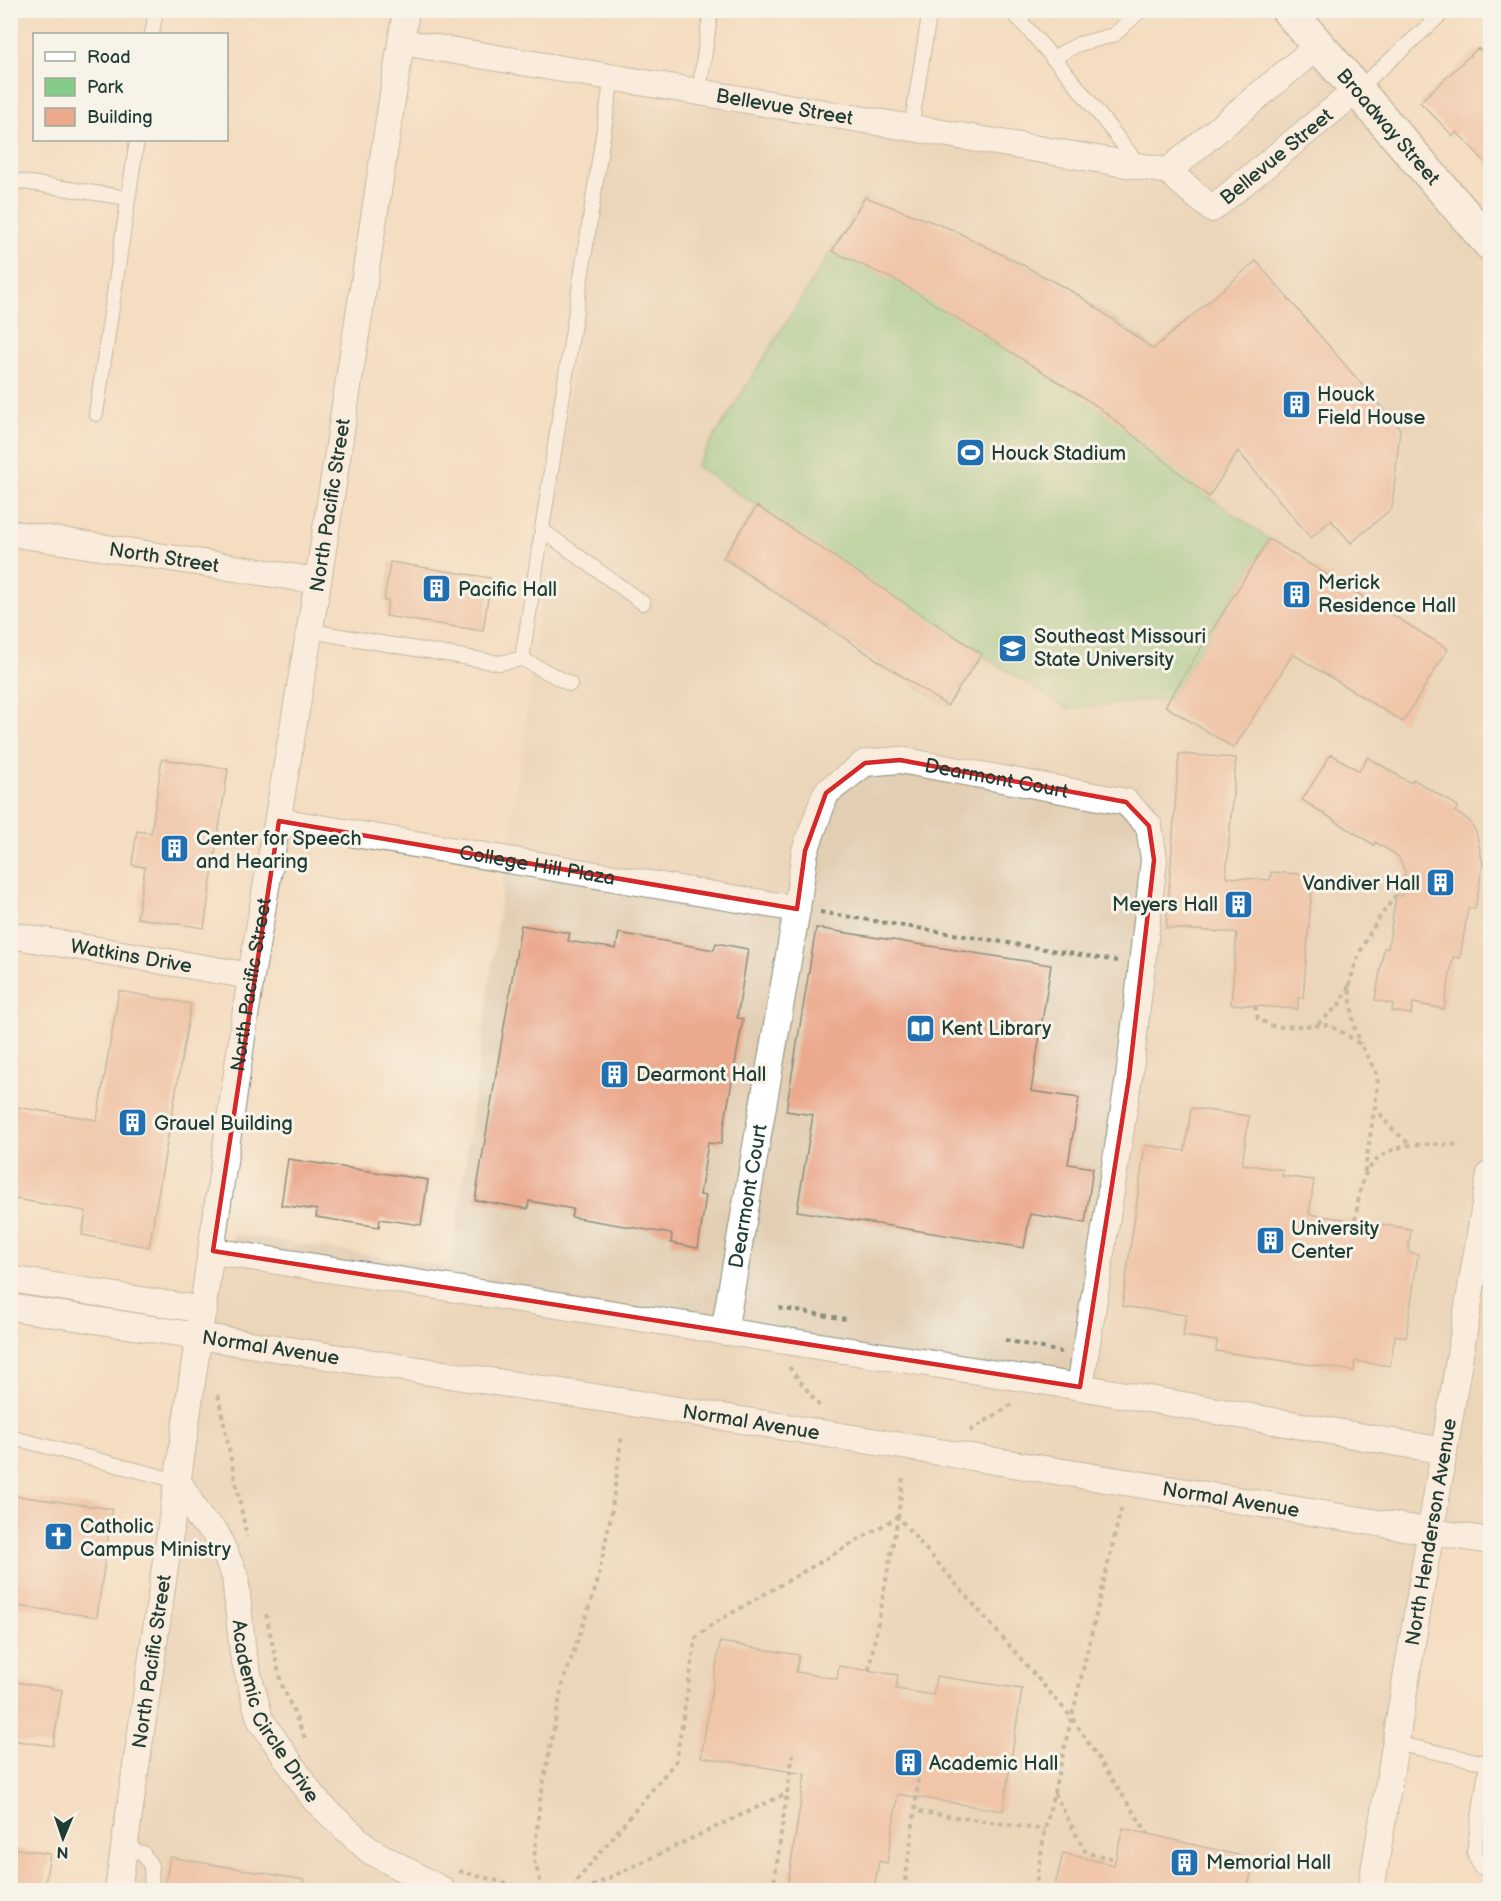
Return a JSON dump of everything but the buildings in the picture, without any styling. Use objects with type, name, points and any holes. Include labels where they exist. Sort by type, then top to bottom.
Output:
[{"type":"main road","name":"Broadway Street","points":[[1288,10],[1491,244]]},
{"type":"street","name":"North Pacific Street","points":[[118,1890],[213,1251],[251,976],[310,631],[406,10]]},
{"type":"street","name":"Bellevue Street","points":[[402,42],[1168,171],[1212,209],[1357,90]]},
{"type":"street","points":[[1168,171],[1318,46]]},
{"type":"street","name":"North Street","points":[[10,533],[318,581]]},
{"type":"street","name":"Dearmont Court","points":[[724,1332],[797,909],[805,850],[826,793],[865,763],[900,760],[1126,802],[1149,826],[1154,860],[1129,1077],[1080,1387]]},
{"type":"street","name":"College Hill Plaza","points":[[279,822],[797,909]]},
{"type":"street","name":"Watkins Drive","points":[[10,935],[251,976]]},
{"type":"street","name":"North Henderson Avenue","points":[[1371,1890],[1491,1174]]},
{"type":"street","points":[[213,1251],[1080,1387],[1444,1451]]},
{"type":"street","name":"Normal Avenue","points":[[10,1280],[204,1310]]},
{"type":"street","name":"Normal Avenue","points":[[10,1307],[1491,1540]]},
{"type":"street","name":"Academic Circle Drive","points":[[178,1481],[200,1519],[216,1533],[235,1576],[243,1654],[260,1719],[315,1800],[369,1850],[447,1880]]},
{"type":"lane","points":[[152,33],[156,10]]},
{"type":"lane","points":[[699,92],[711,10]]},
{"type":"lane","points":[[910,128],[930,10]]},
{"type":"lane","points":[[1011,10],[1141,166]]},
{"type":"lane","points":[[1052,58],[1079,44],[1114,35],[1141,10]]},
{"type":"lane","points":[[1357,90],[1446,10]]},
{"type":"lane","points":[[522,659],[612,77]]},
{"type":"lane","points":[[96,414],[137,141]]},
{"type":"lane","points":[[10,180],[128,198]]},
{"type":"lane","points":[[542,530],[643,603]]},
{"type":"lane","points":[[310,631],[499,663],[522,659],[570,684]]},
{"type":"lane","points":[[10,1437],[178,1481]]},
{"type":"lane","points":[[1395,1743],[1489,1764],[1474,1852],[1480,1867],[1491,1868]]},
{"type":"lane","points":[[125,1849],[143,1853],[151,1866],[152,1890]]},
{"type":"path","points":[[1317,1025],[1339,1005],[1349,986],[1356,958],[1369,932],[1396,895]]},
{"type":"path","points":[[797,909],[1142,965]]},
{"type":"path","points":[[1349,986],[1354,1026],[1361,1045],[1377,1074],[1378,1086],[1355,1221]]},
{"type":"path","points":[[1255,1006],[1258,1019],[1275,1026],[1328,1026],[1361,1045]]},
{"type":"path","points":[[1375,1105],[1389,1126],[1408,1143]]},
{"type":"path","points":[[1364,1176],[1377,1160],[1408,1143],[1461,1145]]},
{"type":"path","points":[[778,1308],[846,1319]]},
{"type":"path","points":[[1005,1340],[1062,1351],[1061,1358]]},
{"type":"path","points":[[788,1365],[821,1409]]},
{"type":"path","points":[[218,1395],[249,1545]]},
{"type":"path","points":[[970,1432],[1018,1400]]},
{"type":"path","points":[[543,1890],[534,1860],[540,1800],[562,1686],[597,1584],[611,1515],[622,1435]]},
{"type":"path","points":[[869,1670],[898,1517],[903,1478]]},
{"type":"path","points":[[1035,1890],[1045,1830],[1127,1482]]},
{"type":"path","points":[[898,1517],[1072,1718],[1148,1834]]},
{"type":"path","points":[[575,1890],[578,1879],[676,1761],[696,1638],[711,1625],[898,1517]]},
{"type":"path","points":[[265,1610],[281,1683],[308,1744]]},
{"type":"path","points":[[773,1890],[794,1754]]},
{"type":"path","points":[[904,1890],[918,1779]]},
{"type":"path","points":[[584,1890],[787,1793]]},
{"type":"path","points":[[1054,1793],[1086,1853],[1116,1859]]},
{"type":"path","points":[[915,1811],[1045,1830]]},
{"type":"path","points":[[447,1880],[533,1890]]},
{"type":"highlighted area","points":[[900,760],[1126,802],[1149,826],[1154,860],[1129,1077],[1080,1387],[213,1251],[279,821],[797,909],[805,851],[826,793],[865,763]]},
{"type":"shaded area","name":"Southeast Missouri State University","points":[[1318,46],[1490,244],[1490,1541],[1431,1531],[1371,1890],[128,1890],[200,1336],[233,1234],[451,1267],[610,98],[677,108],[699,92],[1168,171]]},
{"type":"green space","name":"Houck Stadium","points":[[865,197],[1019,263],[1080,296],[1136,335],[1192,382],[1244,441],[1209,497],[1269,539],[1170,698],[1068,709],[982,655],[947,706],[723,558],[757,506],[696,466]]},
{"type":"place","name":"Houck Field House","points":[[1296,405]]},
{"type":"place","name":"Houck Stadium","points":[[970,453]]},
{"type":"place","name":"Pacific Hall","points":[[437,589]]},
{"type":"place","name":"Merick Residence Hall","points":[[1297,594]]},
{"type":"place","name":"Southeast Missouri State University","points":[[1013,648]]},
{"type":"place","name":"Center for Speech and Hearing","points":[[175,849]]},
{"type":"place","name":"Vandiver Hall","points":[[1441,883]]},
{"type":"place","name":"Meyers Hall","points":[[1239,904]]},
{"type":"place","name":"Kent Library","points":[[920,1028]]},
{"type":"place","name":"Dearmont Hall","points":[[615,1074]]},
{"type":"place","name":"Grauel Building","points":[[133,1123]]},
{"type":"place","name":"University Center","points":[[1270,1240]]},
{"type":"place","name":"Catholic Campus Ministry","points":[[59,1537]]},
{"type":"place","name":"Academic Hall","points":[[908,1763]]},
{"type":"place","name":"Memorial Hall","points":[[1185,1862]]}]
